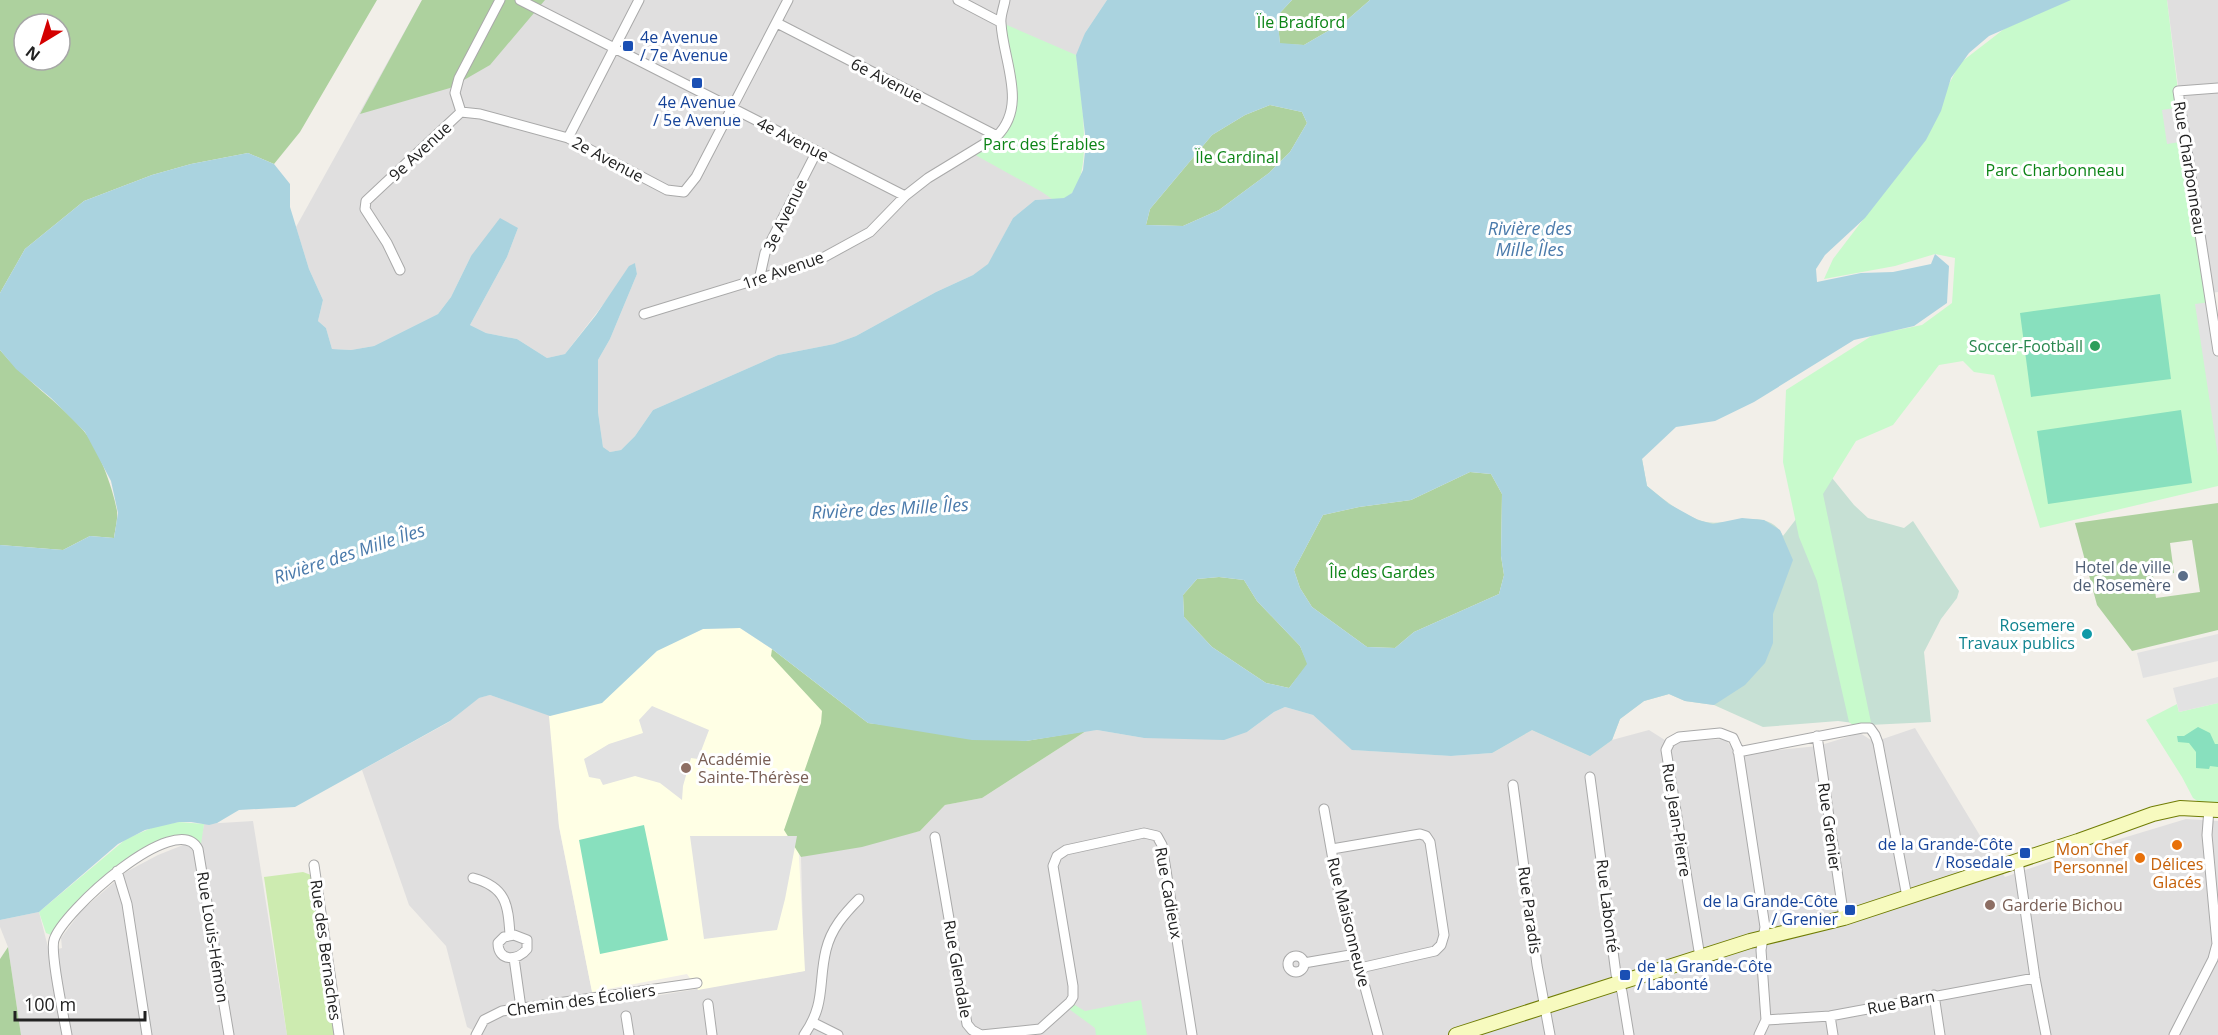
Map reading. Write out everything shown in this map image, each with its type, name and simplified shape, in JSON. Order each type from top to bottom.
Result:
[{"type":"main road","points":[[1455,1035],[1763,938],[1844,918],[2153,814],[2180,808],[2213,809]]},
{"type":"street","name":"9e Avenue","points":[[399,270],[387,243],[365,209],[366,201],[461,112],[455,93],[459,78],[500,0]]},
{"type":"street","name":"4e Avenue","points":[[520,0],[905,196]]},
{"type":"street","points":[[568,138],[639,0]]},
{"type":"street","points":[[732,108],[788,0]]},
{"type":"street","points":[[958,0],[1000,22]]},
{"type":"street","name":"1re Avenue","points":[[644,314],[817,261],[870,232],[905,196],[928,178],[997,136],[1006,127],[1012,112],[1011,75],[1000,22],[1005,0]]},
{"type":"street","name":"6e Avenue","points":[[777,23],[997,136]]},
{"type":"street","name":"Rue Charbonneau","points":[[2218,88],[2178,91],[2213,289],[2218,351]]},
{"type":"street","name":"2e Avenue","points":[[461,112],[480,114],[568,138],[667,190],[684,192],[696,177],[732,108]]},
{"type":"street","name":"3e Avenue","points":[[759,280],[765,253],[817,151]]},
{"type":"street","points":[[1759,1035],[1766,1020],[1761,950],[1765,927],[1738,752],[1870,728],[1878,743],[1907,897]]},
{"type":"street","name":"Rue Jean-Pierre","points":[[1700,957],[1666,754],[1668,745],[1675,739],[1720,734],[1733,738],[1738,752]]},
{"type":"street","name":"Rue Grenier","points":[[1817,736],[1844,918]]},
{"type":"street","name":"Rue Labonté","points":[[1590,777],[1619,983],[1629,1035]]},
{"type":"street","name":"Rue Paradis","points":[[1513,784],[1550,1035]]},
{"type":"street","name":"Rue Maisonneuve","points":[[1324,809],[1338,888],[1378,1035]]},
{"type":"street","points":[[2174,1035],[2213,959],[2217,944],[2207,831],[2213,809]]},
{"type":"street","name":"Rue Cadieux","points":[[1040,1032],[1072,1000],[1074,990],[1054,870],[1055,858],[1066,850],[1147,833],[1157,836],[1162,845],[1192,1035]]},
{"type":"street","points":[[1332,849],[1417,834],[1424,835],[1430,842],[1444,934],[1442,943],[1434,951],[1360,968]]},
{"type":"street","name":"Rue Glendale","points":[[935,837],[968,1026],[981,1035],[1040,1032]]},
{"type":"street","name":"Rue Louis-Hémon","points":[[117,871],[140,855],[182,838],[193,842],[198,849],[229,1035]]},
{"type":"street","points":[[2018,861],[2035,978],[2046,1035]]},
{"type":"street","name":"Rue des Bernaches","points":[[314,865],[339,1035]]},
{"type":"street","points":[[67,1035],[53,950],[54,939],[72,915],[117,871],[125,896],[147,1035]]},
{"type":"street","points":[[473,878],[485,882],[502,894],[507,907],[510,935]]},
{"type":"street","points":[[804,1035],[812,1022],[820,1000],[825,954],[830,939],[843,916],[858,899]]},
{"type":"street","points":[[510,935],[524,937],[528,944],[525,952],[514,958],[503,956],[498,948],[501,939],[510,935]]},
{"type":"street","points":[[1304,963],[1356,954]]},
{"type":"street","points":[[514,958],[521,1008]]},
{"type":"street","name":"Rue Barn","points":[[1766,1020],[1830,1016],[2035,978]]},
{"type":"street","name":"Chemin des Écoliers","points":[[476,1035],[481,1024],[490,1016],[521,1008],[697,983]]},
{"type":"street","points":[[1934,995],[1940,1035]]},
{"type":"street","points":[[708,1004],[712,1035]]},
{"type":"street","points":[[626,1016],[629,1035]]},
{"type":"street","points":[[1830,1016],[1833,1035]]},
{"type":"street","points":[[812,1022],[838,1035]]},
{"type":"shaded area","points":[[422,0],[1107,0],[1085,33],[1064,198],[1035,200],[1013,218],[988,265],[973,275],[936,292],[856,336],[834,344],[778,355],[653,410],[635,436],[621,450],[610,452],[603,447],[598,412],[598,360],[610,339],[637,274],[635,263],[565,354],[547,358],[517,339],[486,333],[470,325],[507,257],[518,228],[471,256],[451,297],[438,314],[374,346],[351,350],[332,349],[326,328],[318,321],[323,300],[309,269],[296,227]]},
{"type":"shaded area","points":[[2167,0],[2218,0],[2218,292],[2205,294]]},
{"type":"shaded area","points":[[2180,107],[2186,141],[2167,144],[2162,110]]},
{"type":"shaded area","points":[[2210,302],[2218,359],[2218,456],[2195,304]]},
{"type":"shaded area","points":[[1642,459],[1647,486],[1680,511],[1702,521],[1712,523],[1757,519],[1776,526],[1783,536],[1810,501],[1824,468],[1854,505],[1868,518],[1904,528],[1913,521],[1959,591],[1924,652],[1931,722],[1869,725],[1838,721],[1763,727],[1714,705],[1685,701],[1669,694],[1644,701],[1620,719],[1612,740],[1590,756],[1532,730],[1492,753]]},
{"type":"shaded area","name":"Académie Sainte-Thérèse","points":[[740,628],[845,703],[797,820],[805,971],[698,990],[687,974],[592,992],[559,826],[549,716],[601,701],[657,649],[703,629]]},
{"type":"shaded area","points":[[2218,634],[2218,661],[2143,678],[2137,653]]},
{"type":"shaded area","points":[[2218,677],[2218,703],[2179,712],[2173,688]]},
{"type":"shaded area","points":[[490,695],[550,715],[559,827],[595,1006],[804,971],[801,857],[920,831],[945,805],[982,798],[1086,731],[1097,730],[1144,738],[1247,732],[1274,712],[1285,707],[1313,715],[1353,750],[1451,756],[1492,753],[1532,730],[1590,756],[1612,740],[1649,730],[1668,742],[1725,739],[1737,754],[1818,746],[1860,733],[1874,742],[1915,728],[2005,877],[2186,819],[2218,821],[2218,1035],[482,1035],[467,1027],[446,946],[409,905],[362,770],[449,722],[478,698]]},
{"type":"shaded area","points":[[652,706],[709,730],[698,759],[691,758],[683,786],[682,800],[660,783],[635,776],[603,785],[600,779],[589,777],[584,759],[609,744],[643,733],[639,720]]},
{"type":"shaded area","points":[[253,821],[287,1035],[21,1035],[8,947],[0,927],[0,920],[39,912],[49,951],[62,948],[61,938],[82,910],[126,872],[183,845],[200,844],[204,824]]},
{"type":"shaded area","points":[[690,836],[797,836],[777,930],[704,939]]},
{"type":"green space","points":[[0,0],[377,0],[300,132],[274,164],[248,153],[191,164],[152,175],[84,201],[25,249],[0,293]]},
{"type":"green space","points":[[422,0],[545,0],[490,65],[450,88],[360,114]]},
{"type":"green space","name":"Ïle Bradford","points":[[1292,0],[1370,0],[1347,20],[1304,45],[1280,44],[1277,16]]},
{"type":"green space","name":"Parc Charbonneau","points":[[2067,0],[2167,0],[2178,91],[2218,360],[2218,486],[2040,528],[1994,375],[1974,372],[1963,361],[1939,365],[1893,425],[1856,441],[1823,494],[1872,727],[1854,726],[1849,722],[1817,581],[1799,537],[1783,462],[1786,390],[1873,335],[1922,325],[1952,303],[1955,258],[1935,254],[1895,266],[1824,279],[1833,259],[1910,158],[1960,63],[2004,29]]},
{"type":"green space","name":"Parc des Érables","points":[[1000,22],[1076,55],[1083,109],[1084,154],[1081,174],[1075,189],[1065,198],[1052,199],[970,152],[997,136],[1012,112]]},
{"type":"green space","name":"Ïle Cardinal","points":[[1270,105],[1302,112],[1307,123],[1290,152],[1269,173],[1219,210],[1183,226],[1146,225],[1150,209],[1212,135],[1245,115]]},
{"type":"green space","name":"Soccer-Football","points":[[2160,294],[2171,379],[2031,397],[2020,313]]},
{"type":"green space","points":[[0,350],[9,361],[63,409],[89,437],[104,468],[115,502],[117,521],[114,538],[90,536],[63,550],[0,545]]},
{"type":"green space","points":[[2181,410],[2192,483],[2048,504],[2037,431]]},
{"type":"green space","name":"Île des Gardes","points":[[1470,472],[1491,474],[1502,494],[1501,556],[1504,575],[1499,594],[1414,632],[1395,648],[1367,647],[1312,607],[1300,588],[1294,570],[1323,515],[1359,507],[1411,500]]},
{"type":"green space","points":[[2218,503],[2218,630],[2132,651],[2097,605],[2075,523]],"holes":[[[2192,540],[2200,592],[2156,598],[2153,576],[2174,573],[2170,543]]]},
{"type":"green space","points":[[1219,577],[1244,580],[1257,601],[1300,646],[1308,664],[1289,688],[1266,683],[1212,647],[1184,617],[1183,595],[1197,579]]},
{"type":"green space","points":[[772,649],[868,723],[1026,741],[1086,731],[982,798],[945,805],[920,831],[862,847],[801,857],[784,830],[821,723],[822,711],[771,656]]},
{"type":"green space","points":[[2218,703],[2218,804],[2199,802],[2193,798],[2146,720],[2177,704],[2179,712]]},
{"type":"green space","points":[[2198,727],[2210,733],[2215,744],[2218,744],[2218,767],[2196,768],[2196,752],[2189,743],[2178,742],[2177,736],[2184,736]]},
{"type":"green space","points":[[179,822],[204,824],[201,844],[192,837],[178,836],[146,847],[130,856],[87,892],[51,935],[46,933],[39,912],[126,839],[156,826]]},
{"type":"green space","points":[[644,825],[668,940],[600,954],[579,840]]},
{"type":"green space","points":[[303,872],[311,875],[334,1035],[287,1035],[264,877]]},
{"type":"green space","points":[[8,947],[21,1035],[0,1035],[0,959]]},
{"type":"green space","points":[[1141,1000],[1147,1035],[1096,1035],[1095,1028],[1069,1009],[1073,1004],[1085,1011]]},
{"type":"water","name":"Rivière des Mille Îles","points":[[1107,0],[1292,0],[1277,16],[1280,43],[1304,45],[1347,20],[1370,0],[2071,0],[1989,36],[1969,53],[1951,78],[1941,111],[1926,140],[1865,218],[1825,255],[1816,269],[1817,282],[1861,273],[1893,272],[1931,264],[1935,254],[1949,266],[1947,303],[1914,326],[1854,340],[1754,402],[1715,421],[1676,427],[1642,459],[1647,486],[1669,504],[1698,520],[1713,524],[1742,518],[1764,520],[1780,530],[1793,560],[1773,614],[1773,643],[1765,663],[1745,685],[1714,705],[1685,701],[1669,694],[1644,701],[1620,719],[1612,740],[1590,756],[1532,730],[1492,753],[1451,756],[1352,750],[1313,715],[1285,707],[1274,712],[1247,732],[1224,740],[1144,738],[1097,730],[1026,741],[972,740],[868,723],[772,649],[740,628],[703,629],[657,651],[602,703],[550,716],[490,695],[479,698],[450,721],[295,807],[239,810],[209,825],[179,822],[145,830],[118,844],[39,912],[0,920],[0,545],[63,550],[90,536],[114,538],[118,513],[111,481],[85,432],[51,398],[16,369],[0,350],[0,293],[25,249],[84,201],[152,175],[191,164],[248,153],[274,164],[290,184],[290,207],[309,269],[323,300],[318,321],[326,328],[332,349],[351,350],[374,346],[438,314],[451,297],[471,256],[500,218],[518,228],[507,257],[470,325],[486,333],[517,339],[547,358],[565,354],[596,315],[629,266],[635,263],[637,274],[610,339],[598,360],[598,412],[603,447],[610,452],[621,450],[635,436],[653,410],[778,355],[834,344],[856,336],[936,292],[973,275],[988,264],[1013,218],[1035,200],[1064,198],[1072,193],[1083,170],[1086,143],[1076,55],[1085,33]],"holes":[[[1270,105],[1302,112],[1307,123],[1290,152],[1269,173],[1219,210],[1183,226],[1146,225],[1150,209],[1212,135],[1245,115]],[[1470,472],[1491,474],[1502,494],[1501,556],[1504,575],[1499,594],[1414,632],[1395,648],[1367,647],[1312,607],[1300,588],[1294,570],[1323,515],[1359,507],[1411,500]],[[1219,577],[1244,580],[1257,601],[1300,646],[1307,664],[1289,688],[1266,683],[1212,647],[1184,617],[1183,595],[1197,579]]]},
{"type":"place","name":"4e Avenue / 7e Avenue","points":[[628,46]]},
{"type":"place","name":"4e Avenue / 5e Avenue","points":[[697,83]]},
{"type":"place","name":"Soccer-Football","points":[[2095,346]]},
{"type":"place","name":"Hotel de ville de Rosemère","points":[[2183,576]]},
{"type":"place","name":"Rosemere Travaux publics","points":[[2087,634]]},
{"type":"place","name":"Académie Sainte-Thérèse","points":[[686,768]]},
{"type":"place","name":"Délices Glacés","points":[[2177,845]]},
{"type":"place","name":"de la Grande-Côte / Rosedale","points":[[2025,853]]},
{"type":"place","name":"Mon Chef Personnel","points":[[2140,858]]},
{"type":"place","name":"Garderie Bichou","points":[[1990,905]]},
{"type":"place","name":"de la Grande-Côte / Grenier","points":[[1850,910]]},
{"type":"place","name":"de la Grande-Côte / Labonté","points":[[1625,975]]}]
